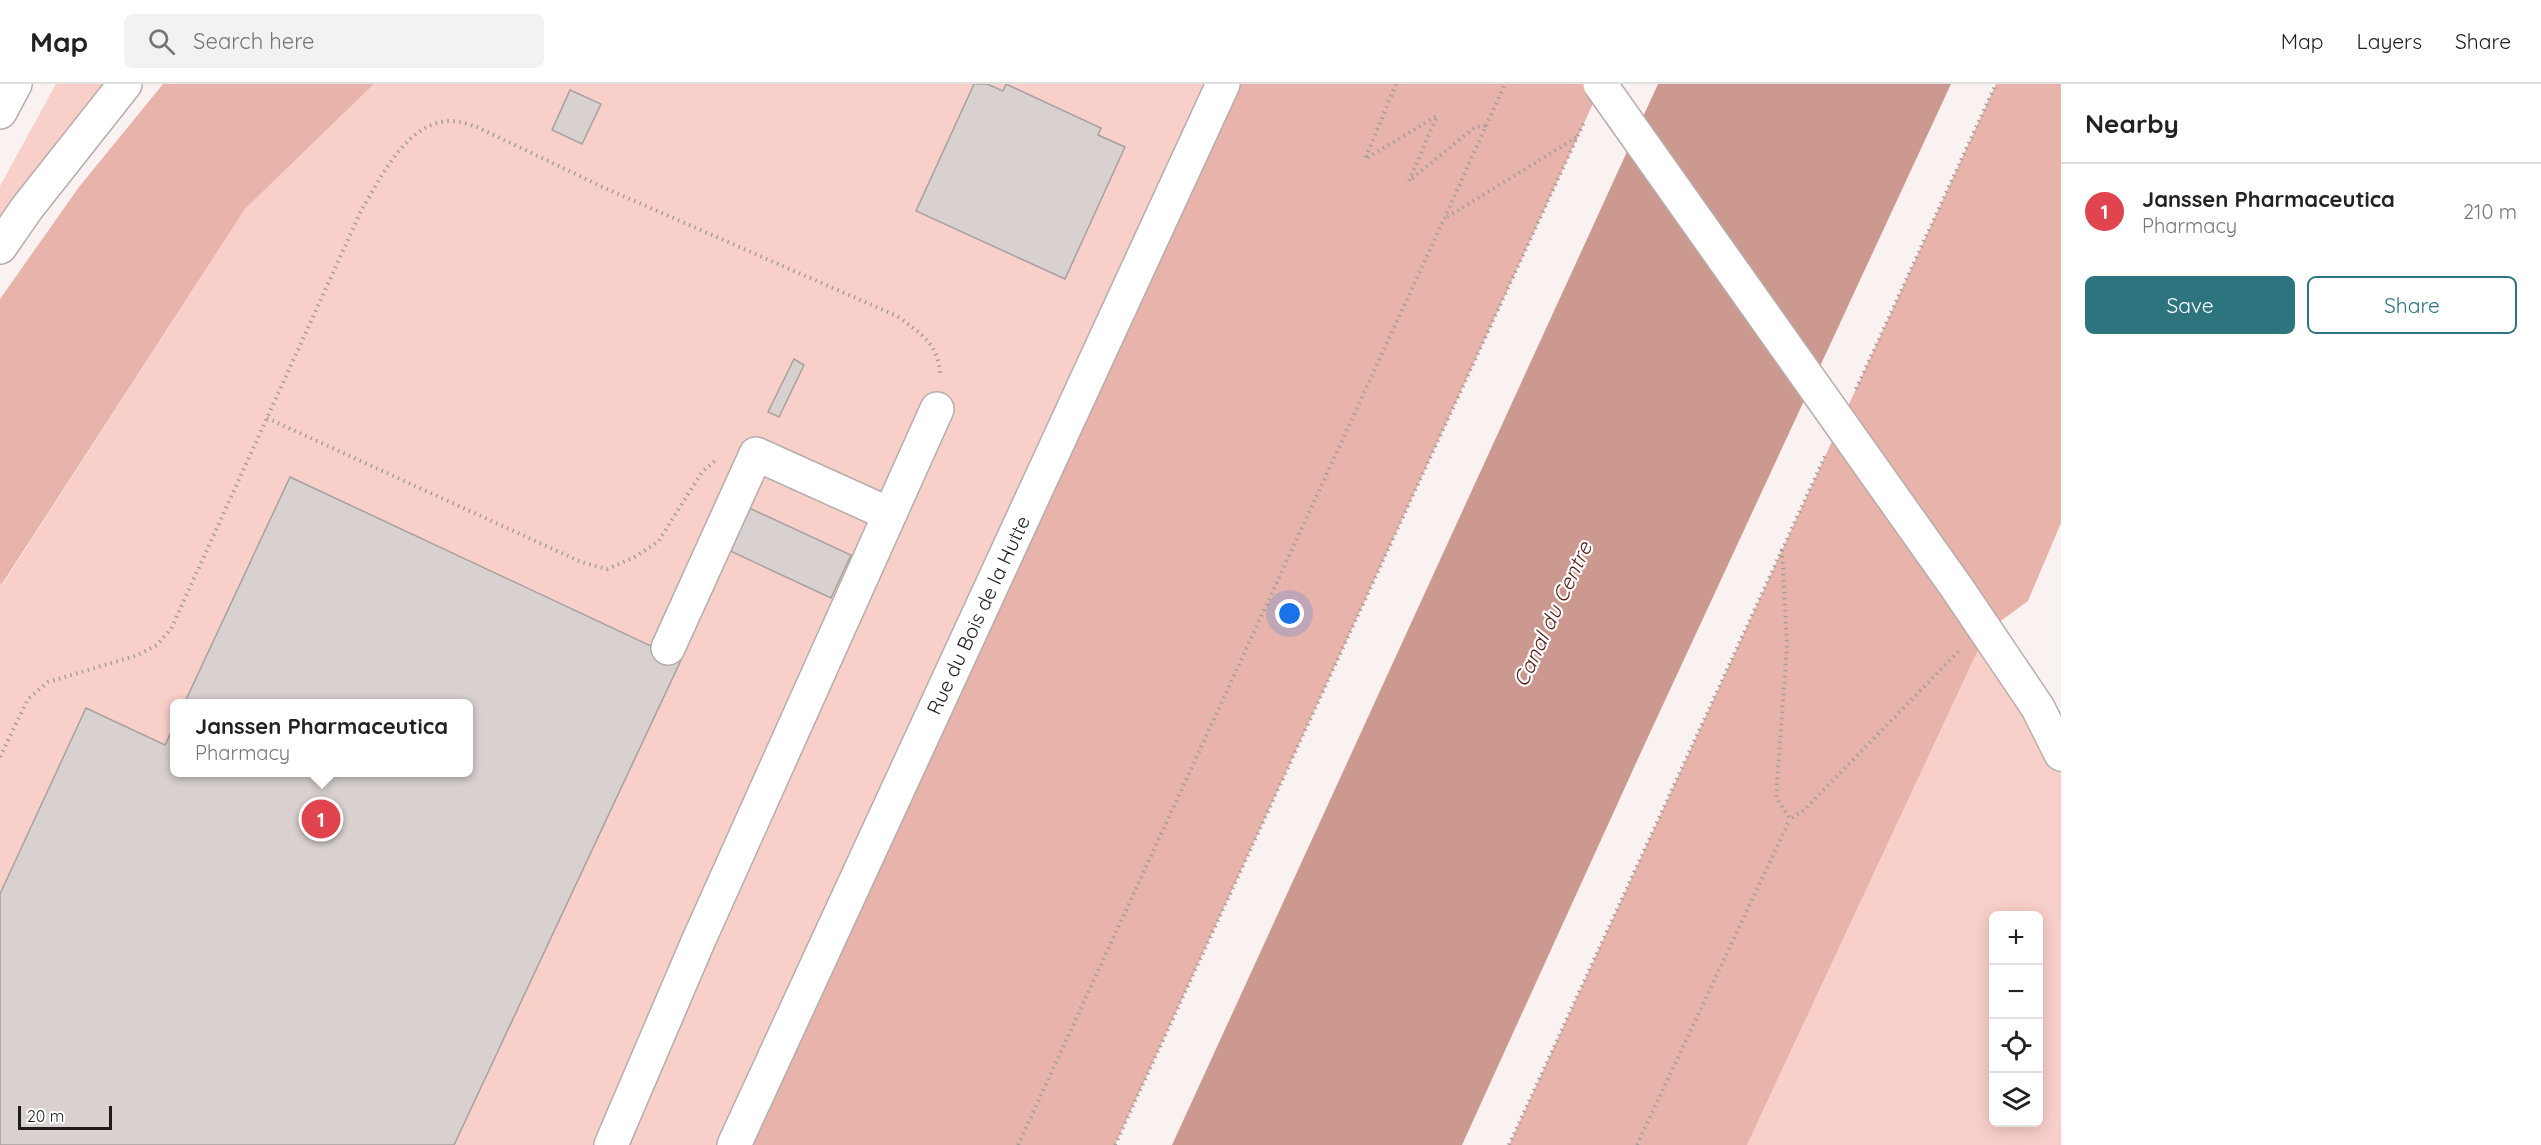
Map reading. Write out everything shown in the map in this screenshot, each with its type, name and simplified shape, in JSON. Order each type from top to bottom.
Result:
[{"type":"main road","points":[[0,112],[15,84]]},
{"type":"main road","points":[[0,248],[27,208],[125,84]]},
{"type":"main road","name":"Rue du Bois de la Hutte","points":[[734,1145],[1223,84]]},
{"type":"main road","points":[[1599,84],[1987,631],[2038,708],[2061,754]]},
{"type":"main road","points":[[611,1145],[702,933],[937,409]]},
{"type":"main road","points":[[668,648],[756,454],[889,514]]},
{"type":"path","points":[[1396,84],[1365,159],[1437,116],[1409,180],[1475,128],[1486,126]]},
{"type":"path","points":[[1018,1145],[1505,84]]},
{"type":"path","points":[[1851,398],[1996,84]]},
{"type":"path","points":[[0,757],[28,699],[48,682],[138,655],[157,645],[171,629],[362,209],[396,152],[416,135],[434,124],[454,121],[477,127],[607,189],[897,316],[928,339],[940,363],[941,382],[937,409]]},
{"type":"path","points":[[1115,1145],[1577,136],[1444,219]]},
{"type":"path","points":[[267,418],[581,562],[607,569],[633,558],[658,542],[702,472],[719,458],[733,451],[748,451],[756,454]]},
{"type":"path","points":[[1509,1145],[1827,452]]},
{"type":"path","points":[[1782,550],[1787,645],[1776,796],[1790,819]]},
{"type":"path","points":[[1637,1145],[1790,819],[1804,810],[1965,645],[1987,631]]},
{"type":"shaded area","points":[[56,84],[103,84],[0,224],[0,186]]},
{"type":"shaded area","points":[[163,84],[374,84],[245,209],[2,584],[0,583],[0,299],[79,187]]},
{"type":"shaded area","points":[[374,84],[1223,84],[734,1145],[0,1145],[0,583],[3,584],[245,209]]},
{"type":"shaded area","points":[[1223,84],[1602,84],[1115,1145],[734,1145]]},
{"type":"shaded area","points":[[1996,84],[2061,84],[2061,523],[2028,601],[1987,631],[1747,1145],[1509,1145]]},
{"type":"shaded area","points":[[1987,631],[2061,754],[2061,1145],[1747,1145]]},
{"type":"water","name":"Canal du Centre","points":[[1658,84],[1951,84],[1642,750],[1462,1145],[1172,1145]]},
{"type":"building","points":[[974,84],[987,84],[1003,91],[1006,84],[1101,128],[1098,135],[1125,147],[1065,279],[916,211]]},
{"type":"building","points":[[570,90],[601,104],[582,144],[552,130]]},
{"type":"building","points":[[794,359],[804,365],[779,417],[768,412]]},
{"type":"building","points":[[290,477],[681,660],[454,1145],[0,1145],[0,894],[86,708],[165,745],[170,734],[170,777],[473,777],[473,699],[186,699]]},
{"type":"building","points":[[747,507],[851,555],[831,598],[728,550]]},
{"type":"place","name":"Janssen Pharmaceutica","points":[[321,819]]}]
